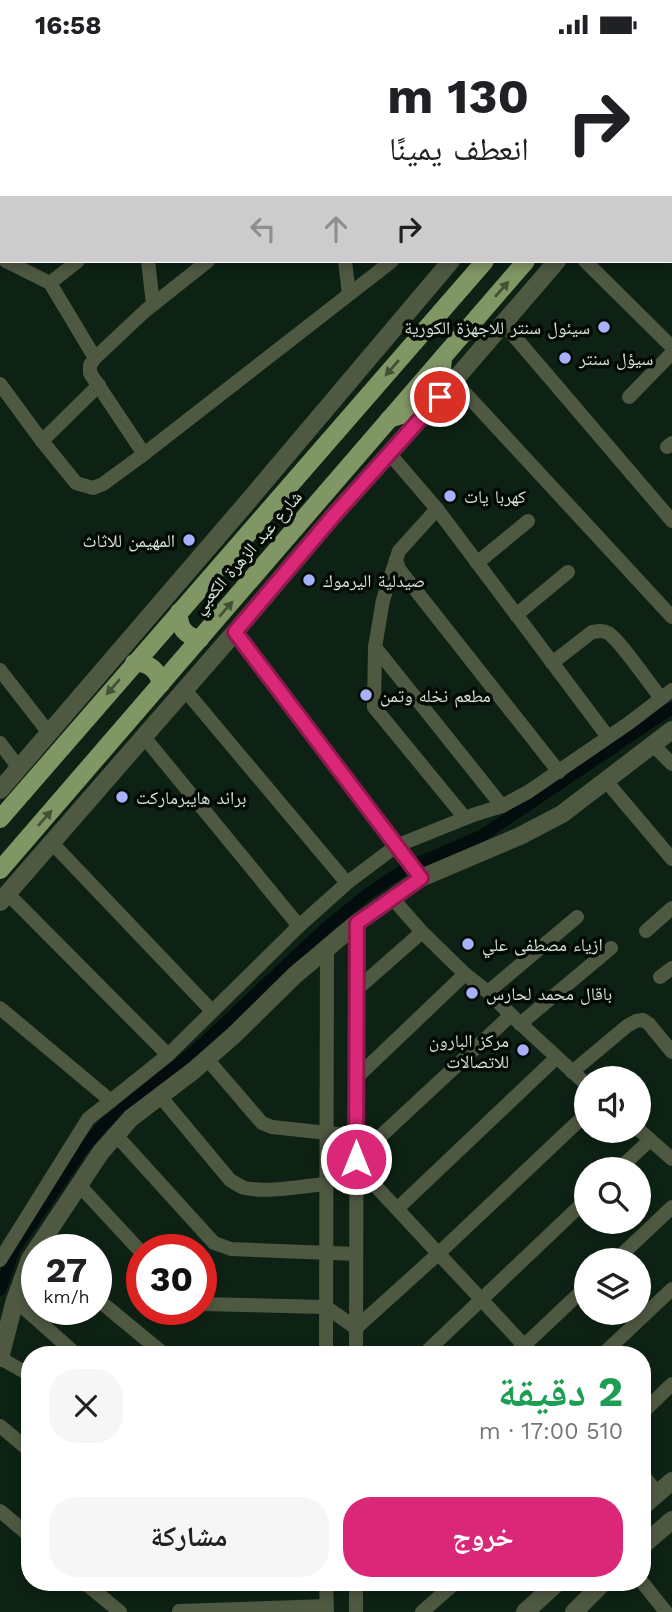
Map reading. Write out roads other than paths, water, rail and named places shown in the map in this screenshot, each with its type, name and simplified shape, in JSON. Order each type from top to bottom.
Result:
[{"type":"main road","name":"شارع عبد الزهرة الكعبي","points":[[0,819],[483,263]]},
{"type":"main road","name":"شارع عبد الزهرة الكعبي","points":[[0,870],[524,263]]},
{"type":"main road","points":[[389,419],[436,402],[443,357]]},
{"type":"main road","points":[[179,612],[183,630],[193,638],[200,639]]},
{"type":"main road","points":[[134,663],[141,662],[152,667],[160,677],[161,684]]},
{"type":"street","points":[[11,263],[50,283],[94,358]]},
{"type":"street","points":[[50,283],[75,263]]},
{"type":"street","points":[[148,263],[153,305]]},
{"type":"street","points":[[144,454],[90,373],[90,365],[94,358],[153,305],[206,263]]},
{"type":"street","points":[[345,263],[349,294]]},
{"type":"street","points":[[0,384],[76,483],[93,488],[103,484],[144,454],[389,263]]},
{"type":"street","points":[[0,790],[449,263]]},
{"type":"street","points":[[168,1055],[4,898],[555,263]]},
{"type":"street","points":[[587,263],[672,347]]},
{"type":"street","points":[[503,323],[672,521]]},
{"type":"street","points":[[629,397],[672,353]]},
{"type":"street","points":[[454,381],[672,617]]},
{"type":"street","points":[[42,441],[99,385]]},
{"type":"street","points":[[388,453],[437,509],[608,737]]},
{"type":"street","points":[[437,509],[399,551],[383,600],[375,647],[374,707],[465,818]]},
{"type":"street","points":[[477,563],[528,521]]},
{"type":"street","points":[[396,560],[398,569],[559,772]]},
{"type":"street","points":[[516,615],[568,572]]},
{"type":"street","points":[[235,632],[421,878]]},
{"type":"street","points":[[0,1261],[88,1119],[168,1055],[299,926],[347,883],[396,846],[502,806],[559,772],[666,694],[607,632],[592,632],[552,663]]},
{"type":"street","points":[[375,647],[502,806]]},
{"type":"street","points":[[0,670],[49,733]]},
{"type":"street","points":[[185,690],[347,883]]},
{"type":"street","points":[[47,1234],[115,1134],[131,1118],[207,1059],[295,975],[357,923],[421,878],[520,836],[562,814],[672,730]]},
{"type":"street","points":[[144,737],[299,926]]},
{"type":"street","points":[[0,743],[19,768]]},
{"type":"street","points":[[653,745],[672,764]]},
{"type":"street","points":[[607,781],[672,859]]},
{"type":"street","points":[[52,843],[212,1011]]},
{"type":"street","points":[[393,899],[465,974],[488,992],[572,1072],[636,1021],[643,1020],[649,1024],[672,1052]]},
{"type":"street","points":[[646,931],[672,908]]},
{"type":"street","points":[[488,992],[577,917]]},
{"type":"street","points":[[356,1346],[357,923]]},
{"type":"street","points":[[356,990],[422,932]]},
{"type":"street","points":[[326,1346],[327,948]]},
{"type":"street","points":[[356,1162],[515,1019],[611,948]]},
{"type":"street","points":[[356,1078],[465,974]]},
{"type":"street","points":[[0,1008],[111,1101]]},
{"type":"street","points":[[397,1209],[556,1058]]},
{"type":"street","points":[[207,1059],[262,1123],[272,1127],[356,1136]]},
{"type":"street","points":[[160,1096],[230,1180],[239,1186],[263,1189],[326,1184]]},
{"type":"street","points":[[356,1328],[574,1125]]},
{"type":"street","points":[[115,1134],[214,1243],[231,1249],[356,1254]]},
{"type":"street","points":[[651,1140],[672,1159]]},
{"type":"street","points":[[628,1157],[639,1143]]},
{"type":"street","points":[[356,1162],[481,1298],[520,1346]]},
{"type":"street","points":[[79,1185],[126,1235]]},
{"type":"street","points":[[629,1248],[672,1207]]},
{"type":"street","points":[[432,1346],[574,1211]]},
{"type":"street","points":[[21,1284],[0,1358],[21,1370]]},
{"type":"street","points":[[612,1346],[672,1289]]},
{"type":"street","points":[[529,1346],[574,1299]]},
{"type":"street","points":[[15,1300],[67,1346]]},
{"type":"street","points":[[217,1304],[326,1307],[356,1328]]},
{"type":"street","points":[[112,1311],[154,1346]]},
{"type":"street","points":[[651,1404],[672,1384]]},
{"type":"street","points":[[0,1426],[21,1444]]},
{"type":"street","points":[[651,1499],[672,1481]]},
{"type":"street","points":[[651,1485],[658,1493]]},
{"type":"street","points":[[0,1511],[21,1528]]},
{"type":"street","points":[[651,1538],[672,1520]]},
{"type":"street","points":[[95,1591],[120,1612]]},
{"type":"street","points":[[179,1611],[326,1609],[327,1591]]},
{"type":"street","points":[[356,1591],[356,1612]]},
{"type":"street","points":[[422,1612],[446,1591]]},
{"type":"street","points":[[524,1612],[548,1591]]},
{"type":"street","points":[[575,1612],[595,1591]]},
{"type":"street","points":[[649,1591],[666,1612]]},
{"type":"waterway","points":[[421,862],[483,835],[672,708]]},
{"type":"waterway","points":[[0,1290],[14,1250],[82,1150],[103,1125],[196,1050],[326,928],[369,893],[402,871]]},
{"type":"place","name":"سيئول سنتر للاجهزة الكورية","points":[[604,327]]},
{"type":"place","name":"سيؤل سنتر","points":[[565,358]]},
{"type":"place","name":"كهربا يات","points":[[450,496]]},
{"type":"place","name":"المهيمن للاثاث","points":[[189,540]]},
{"type":"place","name":"صيدلية اليرموك","points":[[309,580]]},
{"type":"place","name":"مطعم نخله وتمن","points":[[366,695]]},
{"type":"place","name":"براند هايبرماركت","points":[[122,797]]},
{"type":"place","name":"ازياء مصطفى علي","points":[[468,944]]},
{"type":"place","name":"باقال محمد لحارس","points":[[472,993]]},
{"type":"place","name":"مركز البارون للاتصالات","points":[[523,1050]]}]
